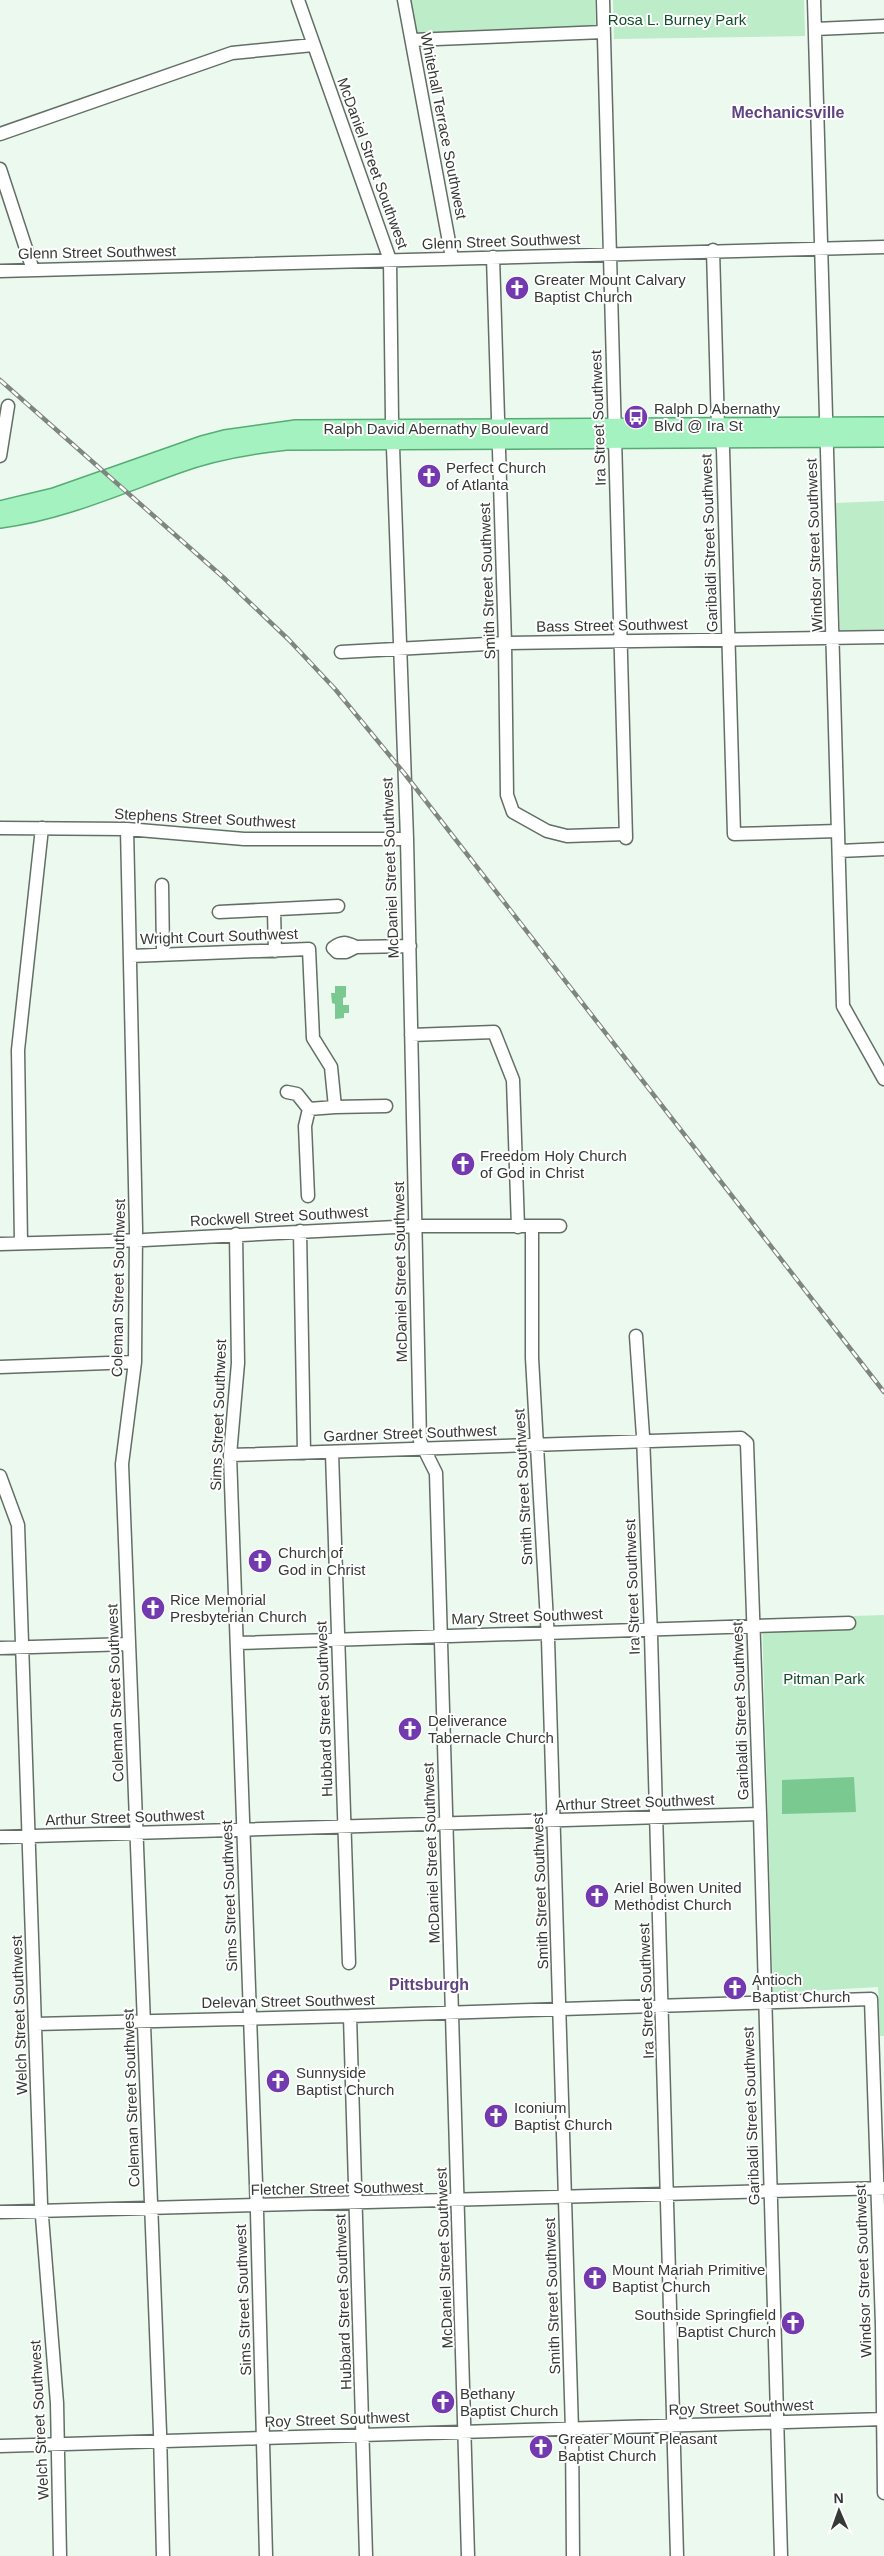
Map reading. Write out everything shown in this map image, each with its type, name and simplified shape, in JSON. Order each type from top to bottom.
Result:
[{"type":"main road","name":"Ralph David Abernathy Boulevard","points":[[0,509],[54,496],[154,460],[225,438],[296,428],[393,434],[614,434],[827,432],[884,426]]},
{"type":"main road","name":"Ralph David Abernathy Boulevard","points":[[827,432],[884,439]]},
{"type":"main road","name":"Ralph David Abernathy Boulevard","points":[[0,520],[56,509],[179,464],[239,448],[307,440],[393,434]]},
{"type":"street","name":"McDaniel Street Southwest","points":[[298,0],[390,260],[393,434],[401,647],[402,752],[410,946],[420,1441],[436,1474],[466,2432],[468,2556]]},
{"type":"street","name":"Whitehall Terrace Southwest","points":[[404,0],[452,258]]},
{"type":"street","name":"Windsor Street Southwest","points":[[814,0],[823,248],[843,1006],[884,1079]]},
{"type":"street","name":"Ira Street Southwest","points":[[514,812],[547,831],[567,836],[626,836],[603,1]]},
{"type":"street","points":[[815,28],[884,26]]},
{"type":"street","points":[[412,40],[603,32]]},
{"type":"street","points":[[0,134],[232,53],[313,45]]},
{"type":"street","points":[[0,168],[34,270]]},
{"type":"street","name":"Glenn Street Southwest","points":[[0,271],[713,250],[884,247]]},
{"type":"street","name":"Garibaldi Street Southwest","points":[[713,250],[719,433],[729,639],[734,834],[838,831]]},
{"type":"street","name":"Smith Street Southwest","points":[[493,257],[506,644],[507,795],[514,812]]},
{"type":"street","points":[[0,456],[8,406]]},
{"type":"street","name":"Bass Street Southwest","points":[[341,652],[401,647],[506,644],[884,637]]},
{"type":"street","name":"Stephens Street Southwest","points":[[0,828],[127,829],[244,839],[407,839]]},
{"type":"street","points":[[21,1243],[18,1050],[42,828]]},
{"type":"street","name":"Coleman Street Southwest","points":[[127,829],[137,955],[136,1240],[135,1362],[122,1464],[161,2440],[163,2556]]},
{"type":"street","points":[[839,851],[884,849]]},
{"type":"street","points":[[162,885],[163,953]]},
{"type":"street","points":[[219,912],[338,906]]},
{"type":"street","points":[[274,910],[275,951]]},
{"type":"street","name":"Wright Court Southwest","points":[[137,955],[333,948],[337,952],[346,952],[356,948],[410,946]]},
{"type":"street","name":"Wright Court Southwest","points":[[309,949],[313,1038],[331,1067],[335,1107]]},
{"type":"street","points":[[411,1035],[494,1032],[513,1080],[518,1227]]},
{"type":"street","points":[[287,1092],[297,1094],[309,1109]]},
{"type":"street","points":[[309,1109],[386,1106]]},
{"type":"street","points":[[308,1196],[305,1126],[309,1109]]},
{"type":"street","name":"Rockwell Street Southwest","points":[[0,1244],[136,1240],[415,1226],[560,1226]]},
{"type":"street","name":"Smith Street Southwest","points":[[532,1226],[532,1358],[548,1632],[572,2430],[573,2556]]},
{"type":"street","points":[[300,1231],[304,1453]]},
{"type":"street","name":"Sims Street Southwest","points":[[236,1234],[238,1363],[230,1455],[264,2437],[266,2556]]},
{"type":"street","name":"Ira Street Southwest","points":[[636,1336],[643,1441],[650,1629],[668,2194],[677,2556]]},
{"type":"street","points":[[0,1366],[135,1362]]},
{"type":"street","name":"Garibaldi Street Southwest","points":[[741,1438],[747,1443],[760,1814],[781,2556]]},
{"type":"street","name":"Gardner Street Southwest","points":[[230,1455],[741,1438]]},
{"type":"street","name":"Hubbard Street Southwest","points":[[332,1453],[349,1964]]},
{"type":"street","name":"Welch Street Southwest","points":[[0,1476],[18,1525],[42,2211],[59,2443],[60,2556]]},
{"type":"street","name":"Mary Street Southwest","points":[[236,1643],[849,1623]]},
{"type":"street","points":[[0,1648],[129,1644]]},
{"type":"street","name":"Arthur Street Southwest","points":[[0,1837],[760,1814]]},
{"type":"street","name":"Delevan Street Southwest","points":[[35,2024],[871,1999],[878,2047]]},
{"type":"street","name":"Hubbard Street Southwest","points":[[350,2016],[364,2434],[366,2556]]},
{"type":"street","name":"Windsor Street Southwest","points":[[878,2047],[884,2493]]},
{"type":"street","name":"Fletcher Street Southwest","points":[[0,2212],[356,2204],[880,2188]]},
{"type":"street","name":"Roy Street Southwest","points":[[0,2446],[883,2419]]},
{"type":"green space","name":"Rosa L. Burney Park","points":[[410,0],[595,0],[596,30],[417,35]]},
{"type":"green space","name":"Rosa L. Burney Park","points":[[613,0],[804,0],[805,36],[614,39]]},
{"type":"green space","points":[[884,501],[884,629],[840,631],[836,503]]},
{"type":"green space","name":"Pitman Park","points":[[884,1615],[884,2036],[880,2036],[878,1987],[773,1993],[762,1619]]},
{"type":"shaded area","points":[[335,986],[346,986],[346,997],[343,998],[343,1005],[349,1005],[349,1013],[344,1013],[344,1018],[335,1019],[335,1004],[332,1003],[331,993],[335,993]]},
{"type":"shaded area","points":[[854,1777],[856,1812],[782,1814],[782,1780]]},
{"type":"railway","points":[[0,380],[224,578],[289,640],[335,689],[404,773],[884,1392]]},
{"type":"place","name":"Greater Mount Calvary Baptist Church","points":[[517,288]]},
{"type":"place","name":"Ralph D Abernathy Blvd @ Ira St","points":[[636,417]]},
{"type":"place","name":"Perfect Church of Atlanta","points":[[429,476]]},
{"type":"place","name":"Freedom Holy Church of God in Christ","points":[[463,1164]]},
{"type":"place","name":"Church of God in Christ","points":[[260,1561]]},
{"type":"place","name":"Rice Memorial Presbyterian Church","points":[[153,1608]]},
{"type":"place","name":"Deliverance Tabernacle Church","points":[[410,1729]]},
{"type":"place","name":"Ariel Bowen United Methodist Church","points":[[597,1896]]},
{"type":"place","name":"Antioch Baptist Church","points":[[735,1988]]},
{"type":"place","name":"Sunnyside Baptist Church","points":[[278,2081]]},
{"type":"place","name":"Iconium Baptist Church","points":[[496,2116]]},
{"type":"place","name":"Mount Mariah Primitive Baptist Church","points":[[595,2278]]},
{"type":"place","name":"Southside Springfield Baptist Church","points":[[793,2323]]},
{"type":"place","name":"Bethany Baptist Church","points":[[443,2402]]},
{"type":"place","name":"Greater Mount Pleasant Baptist Church","points":[[541,2447]]},
{"type":"district","name":"Mechanicsville","points":[[788,112]]},
{"type":"district","name":"Pittsburgh","points":[[429,1984]]}]
